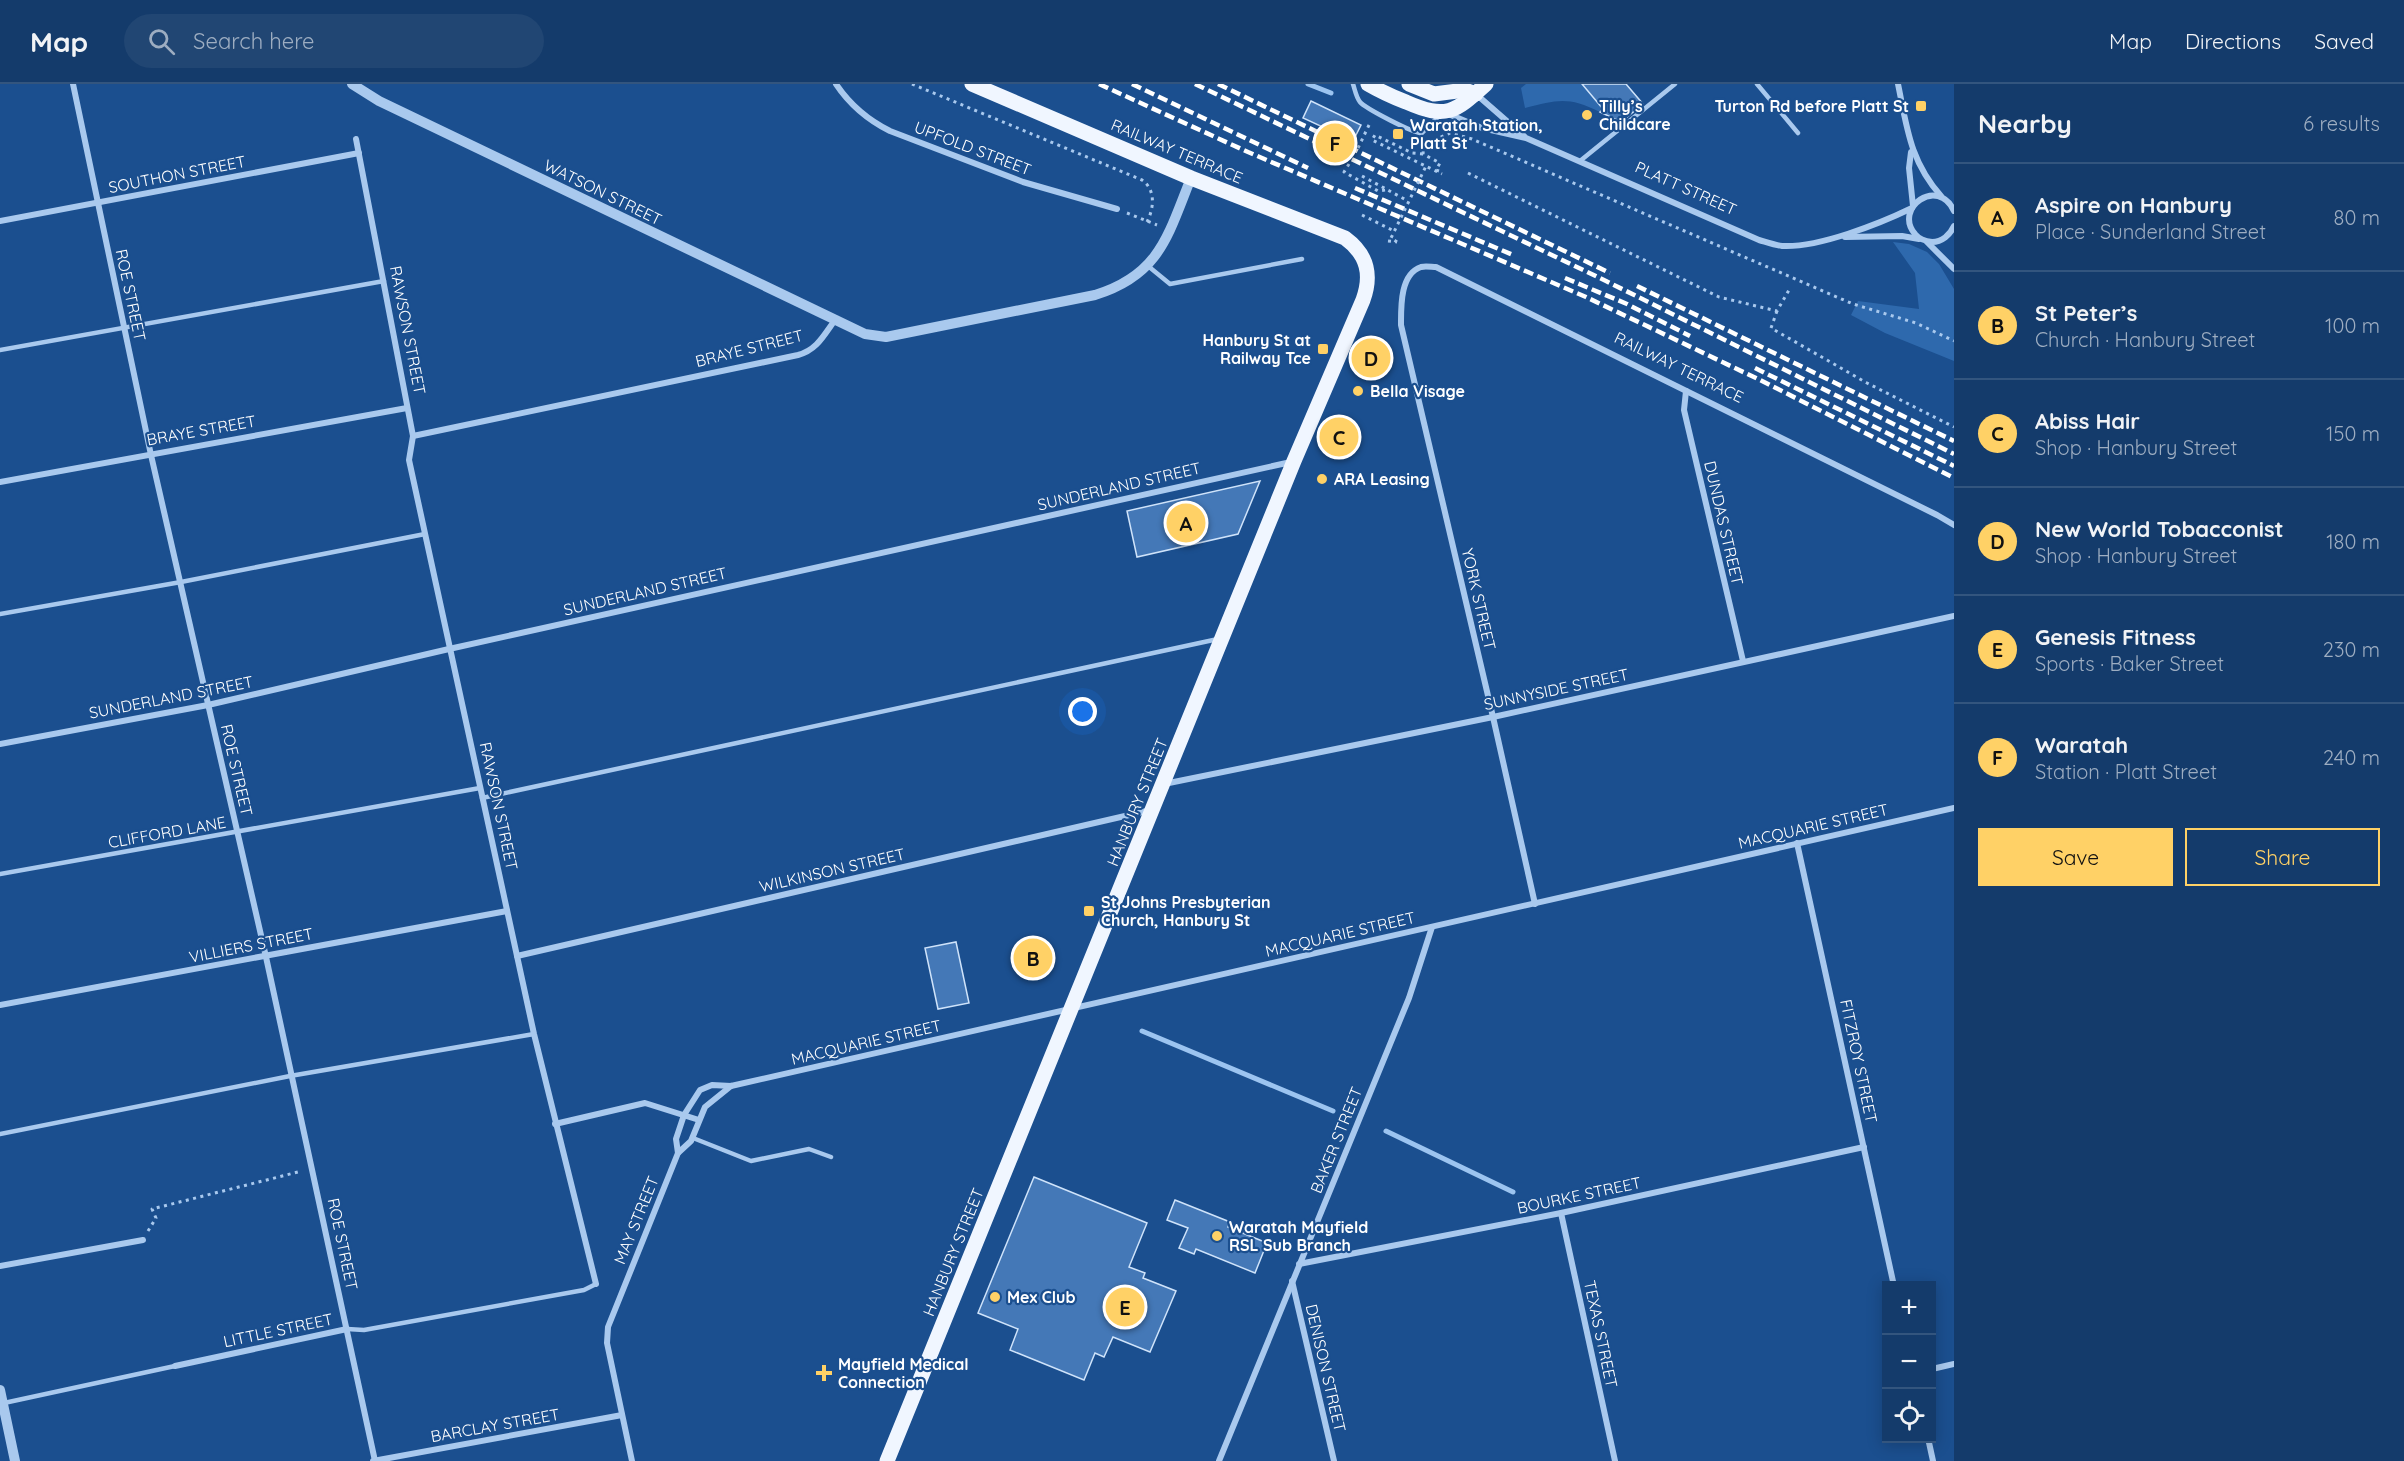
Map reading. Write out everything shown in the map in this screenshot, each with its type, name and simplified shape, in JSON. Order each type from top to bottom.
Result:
[{"type":"main road","name":"RAILWAY TERRACE","points":[[972,84],[1191,178],[1338,234],[1353,244],[1363,256]]},
{"type":"main road","points":[[1368,84],[1425,111],[1443,112],[1461,104],[1481,89]]},
{"type":"main road","points":[[1409,84],[1434,94],[1481,89]]},
{"type":"main road","name":"HANBURY STREET","points":[[887,1461],[1294,461],[1366,291],[1368,270],[1363,256]]},
{"type":"street","name":"ROE STREET","points":[[73,84],[151,455],[266,957],[374,1461]]},
{"type":"street","name":"UPFOLD STREET","points":[[836,84],[855,107],[871,121],[890,131],[1023,182],[1117,208]]},
{"type":"street","points":[[1898,84],[1911,145],[1918,165],[1948,200],[1954,211]]},
{"type":"street","name":"WATSON STREET","points":[[355,87],[835,320]]},
{"type":"street","name":"PLATT STREET","points":[[1481,89],[1526,138]]},
{"type":"street","name":"PLATT STREET","points":[[1443,112],[1482,128],[1526,138],[1770,243],[1793,246],[1836,237],[1865,228],[1912,207],[1918,200],[1928,196],[1948,200]]},
{"type":"street","name":"RAWSON STREET","points":[[356,139],[413,436],[409,460],[534,1034],[596,1284]]},
{"type":"street","points":[[1911,145],[1909,168],[1912,207],[1909,223],[1913,232],[1954,269]]},
{"type":"street","name":"SOUTHON STREET","points":[[0,221],[359,153]]},
{"type":"street","points":[[835,320],[866,334],[886,337],[1095,295],[1123,285],[1148,266],[1170,231],[1191,178]]},
{"type":"street","points":[[1923,240],[1939,241],[1953,229]]},
{"type":"street","points":[[1953,229],[1954,240]]},
{"type":"street","name":"PLATT STREET","points":[[1836,237],[1902,236],[1923,240]]},
{"type":"street","name":"RAILWAY TERRACE","points":[[1401,300],[1410,277],[1421,267],[1436,267],[1954,525]]},
{"type":"street","name":"YORK STREET","points":[[1401,300],[1401,325],[1493,717],[1534,904]]},
{"type":"street","name":"BRAYE STREET","points":[[413,436],[798,356],[807,353],[819,343],[835,320]]},
{"type":"street","name":"DUNDAS STREET","points":[[1686,391],[1684,410],[1743,662]]},
{"type":"street","name":"BRAYE STREET","points":[[0,482],[407,408]]},
{"type":"street","name":"SUNDERLAND STREET","points":[[0,744],[208,705],[449,649],[1294,461]]},
{"type":"street","name":"SUNNYSIDE STREET","points":[[1164,784],[1493,717],[1954,616]]},
{"type":"street","name":"MACQUARIE STREET","points":[[684,1115],[700,1090],[712,1085],[731,1086],[1954,808]]},
{"type":"street","name":"WILKINSON STREET","points":[[517,956],[1154,809]]},
{"type":"street","name":"FITZROY STREET","points":[[1797,843],[1893,1281]]},
{"type":"street","name":"VILLIERS STREET","points":[[0,1005],[507,911]]},
{"type":"street","name":"BAKER STREET","points":[[1219,1461],[1409,998],[1432,927]]},
{"type":"street","name":"MACQUARIE STREET","points":[[699,1120],[705,1107],[731,1086]]},
{"type":"street","points":[[555,1124],[645,1103],[699,1120]]},
{"type":"street","name":"MAY STREET","points":[[678,1153],[676,1138],[684,1115]]},
{"type":"street","name":"MAY STREET","points":[[622,1415],[607,1343],[608,1328],[678,1153],[693,1138],[699,1120]]},
{"type":"street","name":"BOURKE STREET","points":[[1299,1264],[1561,1213],[1864,1147]]},
{"type":"street","name":"TEXAS STREET","points":[[1561,1213],[1614,1461]]},
{"type":"street","points":[[0,1266],[143,1240]]},
{"type":"street","name":"DENISON STREET","points":[[1292,1281],[1334,1461]]},
{"type":"street","name":"LITTLE STREET","points":[[175,1366],[347,1329]]},
{"type":"street","points":[[1936,1368],[1954,1364]]},
{"type":"street","points":[[0,1390],[15,1461]]},
{"type":"street","points":[[622,1415],[632,1461]]},
{"type":"street","name":"BARCLAY STREET","points":[[374,1461],[622,1415]]},
{"type":"street","points":[[1929,1443],[1933,1461]]},
{"type":"lane","points":[[1353,84],[1357,98],[1364,106],[1416,133],[1426,131],[1443,112]]},
{"type":"lane","points":[[1580,161],[1675,84]]},
{"type":"lane","points":[[1757,84],[1798,133]]},
{"type":"lane","points":[[1148,266],[1170,284],[1302,259]]},
{"type":"lane","points":[[0,350],[384,281]]},
{"type":"lane","points":[[0,614],[181,582],[425,534]]},
{"type":"lane","points":[[482,798],[1222,638]]},
{"type":"lane","name":"CLIFFORD LANE","points":[[0,874],[480,788]]},
{"type":"lane","points":[[0,1134],[290,1076],[534,1034]]},
{"type":"lane","points":[[693,1138],[751,1161],[809,1149],[831,1157]]},
{"type":"lane","name":"LITTLE STREET","points":[[347,1329],[364,1330],[584,1290],[596,1284]]},
{"type":"lane","name":"LITTLE STREET","points":[[3,1403],[175,1366]]},
{"type":"path","points":[[912,84],[1138,178],[1149,186],[1152,209],[1147,222],[1117,208]]},
{"type":"path","points":[[1358,148],[1370,123],[1376,126]]},
{"type":"path","points":[[1416,144],[1424,144],[1450,133],[1472,138],[1853,304],[1916,323],[1954,341]]},
{"type":"path","points":[[1364,136],[1374,141],[1426,166],[1442,174],[1436,170],[1440,163],[1424,154],[1412,153],[1375,135],[1374,141]]},
{"type":"path","points":[[1424,144],[1424,154]]},
{"type":"path","points":[[1349,164],[1344,172],[1378,191],[1386,190]]},
{"type":"path","points":[[1388,241],[1397,242],[1392,238],[1394,231],[1426,166]]},
{"type":"path","points":[[1468,173],[1719,297],[1777,312]]},
{"type":"path","points":[[1362,176],[1408,201]]},
{"type":"path","points":[[1362,215],[1394,231]]},
{"type":"path","points":[[1789,290],[1771,328],[1867,383],[1954,427]]},
{"type":"path","points":[[143,1240],[156,1218],[152,1209],[312,1168]]},
{"type":"shaded area","points":[[1526,84],[1582,84],[1589,92],[1592,90],[1609,105],[1600,112],[1579,104],[1562,101],[1525,108],[1521,88]]},
{"type":"shaded area","points":[[1893,242],[1909,244],[1927,252],[1939,264],[1954,289],[1954,361],[1885,333],[1851,315],[1858,301],[1919,309],[1915,273]]},
{"type":"building","points":[[1582,84],[1626,84],[1643,104],[1621,122],[1600,112],[1603,109]]},
{"type":"building","points":[[1311,101],[1361,125],[1353,141],[1303,118]]},
{"type":"building","points":[[1260,481],[1238,534],[1137,557],[1127,511]]},
{"type":"building","points":[[956,942],[969,1003],[938,1009],[925,948]]},
{"type":"building","points":[[1034,1177],[1147,1223],[1129,1267],[1145,1273],[1143,1278],[1176,1291],[1150,1352],[1113,1337],[1104,1357],[1095,1353],[1084,1380],[1010,1350],[1018,1329],[978,1313]]},
{"type":"building","name":"Waratah Mayfield RSL Sub Branch","points":[[1175,1200],[1230,1222],[1228,1227],[1267,1243],[1255,1273],[1196,1249],[1194,1254],[1179,1248],[1188,1228],[1167,1220]]},
{"type":"waterway","points":[[1308,84],[1331,93]]},
{"type":"waterway","points":[[1142,1031],[1333,1111]]},
{"type":"waterway","points":[[1386,1131],[1513,1192]]},
{"type":"railway","points":[[1099,84],[1248,152],[1586,297],[1760,380],[1954,478]]},
{"type":"railway","points":[[1132,84],[1308,168]]},
{"type":"railway","points":[[1195,84],[1606,281],[1954,454]]},
{"type":"railway","points":[[1218,84],[1610,273]]},
{"type":"railway","points":[[1355,188],[1513,255]]},
{"type":"railway","points":[[1565,278],[1627,304],[1690,336]]},
{"type":"railway","points":[[1637,286],[1954,441]]},
{"type":"railway","points":[[1755,368],[1954,466]]},
{"type":"place","name":"Turton Rd before Platt St","points":[[1921,106]]},
{"type":"place","name":"Tilly’s Childcare","points":[[1587,115]]},
{"type":"place","name":"Waratah Station, Platt St","points":[[1398,134]]},
{"type":"place","name":"Waratah","points":[[1335,143]]},
{"type":"place","name":"Hanbury St at Railway Tce","points":[[1323,349]]},
{"type":"place","name":"New World Tobacconist","points":[[1371,358]]},
{"type":"place","name":"Bella Visage","points":[[1358,391]]},
{"type":"place","name":"Abiss Hair","points":[[1339,437]]},
{"type":"place","name":"ARA Leasing","points":[[1322,479]]},
{"type":"place","name":"Aspire on Hanbury","points":[[1186,523]]},
{"type":"place","name":"St Johns Presbyterian Church, Hanbury St","points":[[1089,911]]},
{"type":"place","name":"St Peter’s","points":[[1033,958]]},
{"type":"place","name":"Waratah Mayfield RSL Sub Branch","points":[[1217,1236]]},
{"type":"place","name":"Mex Club","points":[[995,1297]]},
{"type":"place","name":"Genesis Fitness","points":[[1125,1307]]},
{"type":"place","name":"Mayfield Medical Connection","points":[[824,1373]]}]
